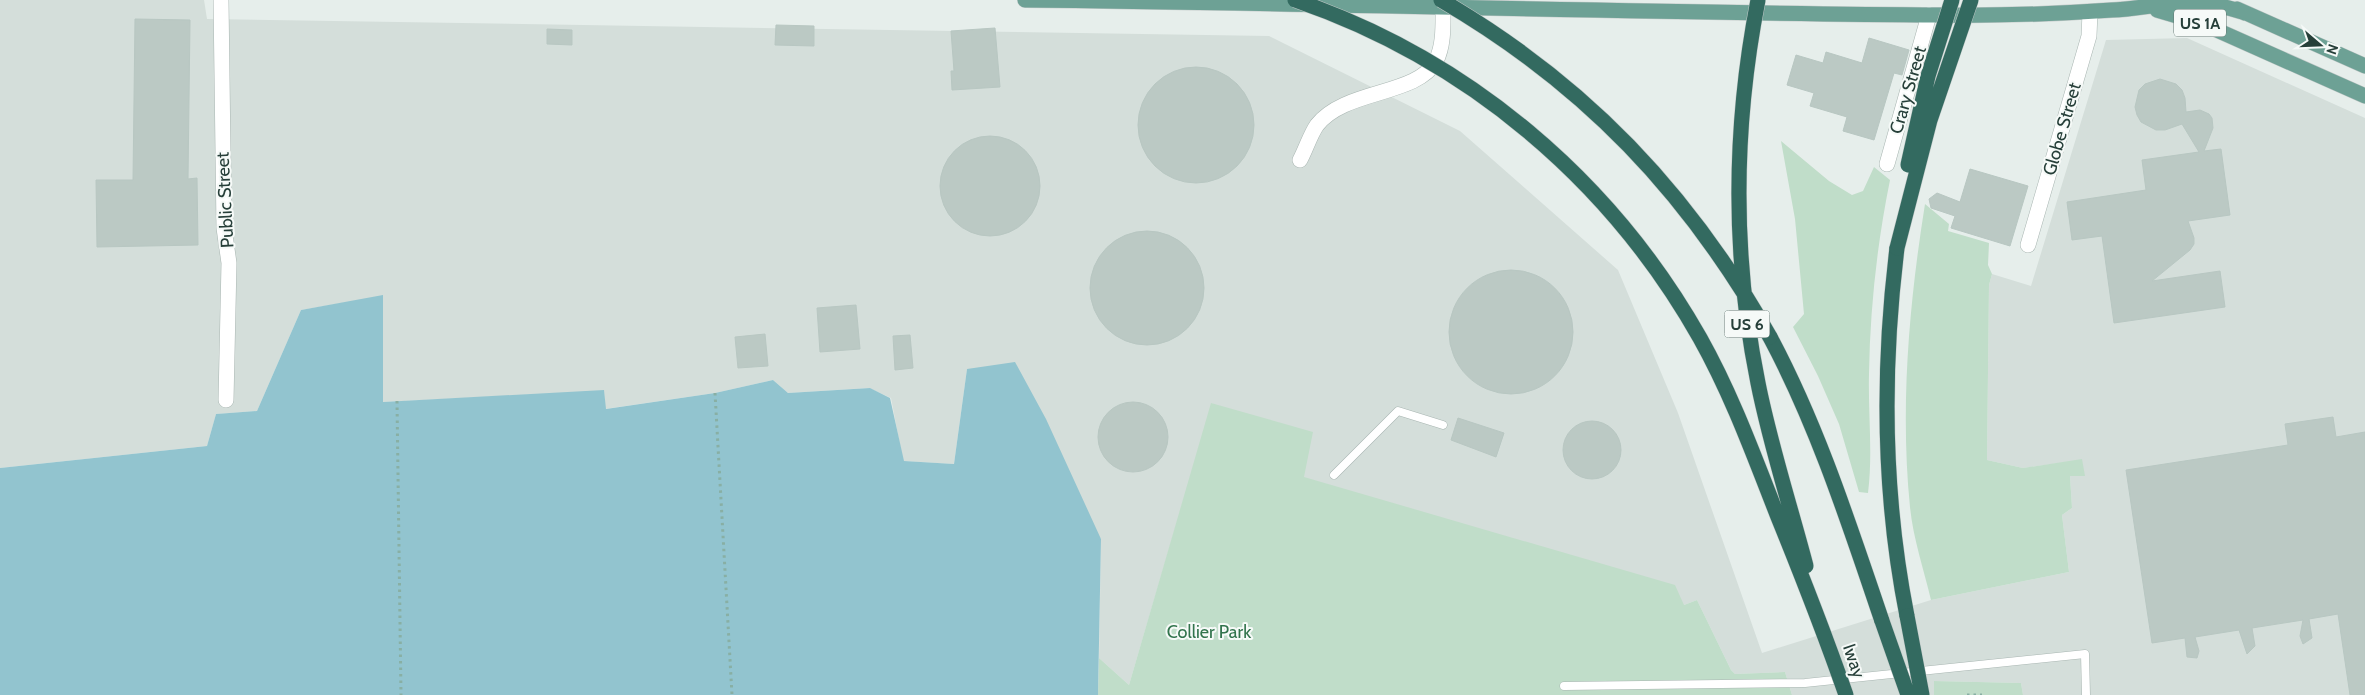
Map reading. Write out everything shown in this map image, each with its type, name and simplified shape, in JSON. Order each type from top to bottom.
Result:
[{"type":"highway","points":[[1295,0],[1344,18],[1397,44],[1470,87],[1501,109],[1548,148],[1614,214],[1669,287],[1715,366],[1740,422],[1827,639]]},
{"type":"highway","name":"US 6","points":[[1758,0],[1745,80],[1739,141],[1739,233],[1744,294],[1752,354],[1765,416],[1827,639]]},
{"type":"highway","points":[[1922,695],[1907,616],[1894,530],[1887,407],[1887,347],[1897,248],[1914,134],[1930,68],[1952,0]]},
{"type":"highway","points":[[1897,248],[1930,120],[1971,0]]},
{"type":"highway","points":[[1442,4],[1492,31],[1540,66],[1587,105],[1631,147],[1675,196],[1707,237],[1741,287],[1770,336],[1799,394],[1823,452],[1908,695]]},
{"type":"highway","name":"Iway","points":[[1827,639],[1846,695]]},
{"type":"main road","name":"US 1A","points":[[1026,0],[1442,4],[1929,15],[2087,6],[2143,8],[2205,2],[2246,13],[2365,66]]},
{"type":"main road","points":[[2218,0],[2246,13]]},
{"type":"main road","name":"US 1A","points":[[2143,8],[2189,18],[2365,96]]},
{"type":"street","name":"Public Street","points":[[221,0],[224,228],[229,263],[226,400]]},
{"type":"street","points":[[1300,160],[1318,125],[1344,104],[1411,82],[1432,67],[1440,51],[1442,4]]},
{"type":"street","name":"Globe Street","points":[[2028,245],[2089,36],[2087,6]]},
{"type":"street","name":"Crary Street","points":[[1887,164],[1929,15]]},
{"type":"lane","points":[[1334,475],[1398,411],[1443,425]]},
{"type":"lane","points":[[1564,686],[1805,683],[2085,654],[2086,695]]},
{"type":"path","points":[[715,393],[732,695]]},
{"type":"path","points":[[397,401],[402,695]]},
{"type":"path","points":[[1967,695],[1982,695]]},
{"type":"shaded area","points":[[0,0],[204,0],[207,19],[1269,36],[1460,131],[1618,270],[1678,413],[1762,653],[1931,600],[2069,572],[2062,515],[2072,508],[2070,476],[2082,460],[2023,468],[1987,460],[1989,285],[1992,274],[2031,286],[2106,40],[2187,38],[2365,118],[2365,695],[2023,695],[2021,683],[1934,681],[1934,695],[1792,695],[1785,672],[1735,674],[1731,670],[1697,600],[1684,605],[1270,630],[1212,403],[1129,685],[1099,658],[1101,539],[967,369],[954,464],[903,461],[891,398],[869,388],[788,393],[773,380],[715,393],[605,409],[604,391],[383,402],[383,296],[301,310],[257,411],[216,414],[207,446],[0,468]]},
{"type":"green space","points":[[1781,141],[1829,181],[1852,195],[1863,191],[1874,167],[1890,180],[1878,252],[1871,325],[1868,493],[1859,492],[1839,424],[1818,376],[1793,327],[1804,314],[1795,219]]},
{"type":"green space","points":[[1925,204],[1949,224],[1948,231],[1989,243],[1988,265],[1992,274],[1989,285],[1987,460],[2023,468],[2082,459],[2085,476],[2070,476],[2072,508],[2062,515],[2069,572],[1931,600],[1911,519],[1906,432],[1906,394],[1914,279]]},
{"type":"green space","name":"Collier Park","points":[[1211,403],[1313,432],[1304,477],[1675,585],[1684,605],[1697,600],[1731,670],[1735,674],[1785,672],[1792,695],[1098,695],[1099,658],[1129,685]]},
{"type":"green space","points":[[1934,681],[2021,683],[2023,695],[1934,695]]},
{"type":"water","points":[[383,295],[383,402],[604,390],[606,409],[715,393],[773,380],[788,393],[870,388],[890,398],[904,461],[954,464],[967,369],[1015,362],[1046,419],[1101,539],[1098,695],[0,695],[0,468],[207,446],[216,414],[257,411],[301,310]]},
{"type":"building","points":[[135,19],[190,20],[188,179],[197,178],[198,245],[97,247],[96,180],[133,180]]},
{"type":"building","points":[[776,25],[814,26],[814,46],[775,45]]},
{"type":"building","points":[[995,28],[1000,87],[952,90],[951,71],[954,71],[951,31]]},
{"type":"building","points":[[547,29],[572,30],[572,45],[547,44]]},
{"type":"building","points":[[1869,38],[1909,50],[1902,75],[1894,73],[1874,140],[1843,131],[1847,117],[1810,106],[1814,93],[1787,85],[1796,55],[1823,63],[1826,52],[1862,63]]},
{"type":"building","points":[[1196,67],[1218,71],[1237,84],[1250,103],[1254,125],[1250,147],[1237,166],[1218,179],[1196,183],[1174,179],[1155,166],[1142,147],[1138,125],[1142,103],[1155,84],[1174,71]]},
{"type":"building","points":[[2160,79],[2176,84],[2182,90],[2185,98],[2186,112],[2200,110],[2209,114],[2212,118],[2213,128],[2204,151],[2221,149],[2230,215],[2188,221],[2194,238],[2194,244],[2190,250],[2152,281],[2220,271],[2225,307],[2114,323],[2102,236],[2072,240],[2067,202],[2146,190],[2142,160],[2199,152],[2182,124],[2165,130],[2156,130],[2141,122],[2137,115],[2135,107],[2139,90],[2145,84]]},
{"type":"building","points":[[990,136],[1009,140],[1025,151],[1036,167],[1040,186],[1036,205],[1025,221],[1009,232],[990,236],[971,232],[955,221],[944,205],[940,186],[944,167],[955,151],[971,140]]},
{"type":"building","points":[[1970,169],[2028,186],[2010,246],[1951,228],[1955,216],[1931,208],[1929,199],[1937,193],[1960,202]]},
{"type":"building","points":[[1147,231],[1169,236],[1187,248],[1199,266],[1204,288],[1199,310],[1187,328],[1169,340],[1147,345],[1125,340],[1107,328],[1095,310],[1090,288],[1095,266],[1107,248],[1125,236]]},
{"type":"building","points":[[1511,270],[1535,275],[1555,288],[1568,308],[1573,332],[1568,356],[1555,376],[1535,389],[1511,394],[1487,389],[1467,376],[1454,356],[1449,332],[1454,308],[1467,288],[1487,275]]},
{"type":"building","points":[[856,305],[860,349],[820,352],[817,308]]},
{"type":"building","points":[[765,334],[768,366],[738,368],[735,337]]},
{"type":"building","points":[[910,335],[913,368],[895,370],[893,336]]},
{"type":"building","points":[[1133,402],[1146,405],[1158,412],[1165,424],[1168,437],[1165,450],[1158,462],[1146,469],[1133,472],[1120,469],[1108,462],[1101,450],[1098,437],[1101,424],[1108,412],[1120,405]]},
{"type":"building","points":[[2333,417],[2336,437],[2365,432],[2365,695],[2350,695],[2338,614],[2309,619],[2312,638],[2303,644],[2300,636],[2303,620],[2252,628],[2255,646],[2247,654],[2239,630],[2195,637],[2199,651],[2197,658],[2187,657],[2185,638],[2152,643],[2126,470],[2288,445],[2285,424]]},
{"type":"building","points":[[1458,418],[1504,433],[1496,457],[1451,440]]},
{"type":"building","points":[[1592,421],[1603,423],[1616,434],[1621,450],[1619,461],[1608,474],[1592,479],[1581,477],[1568,466],[1563,450],[1565,439],[1576,426]]}]
